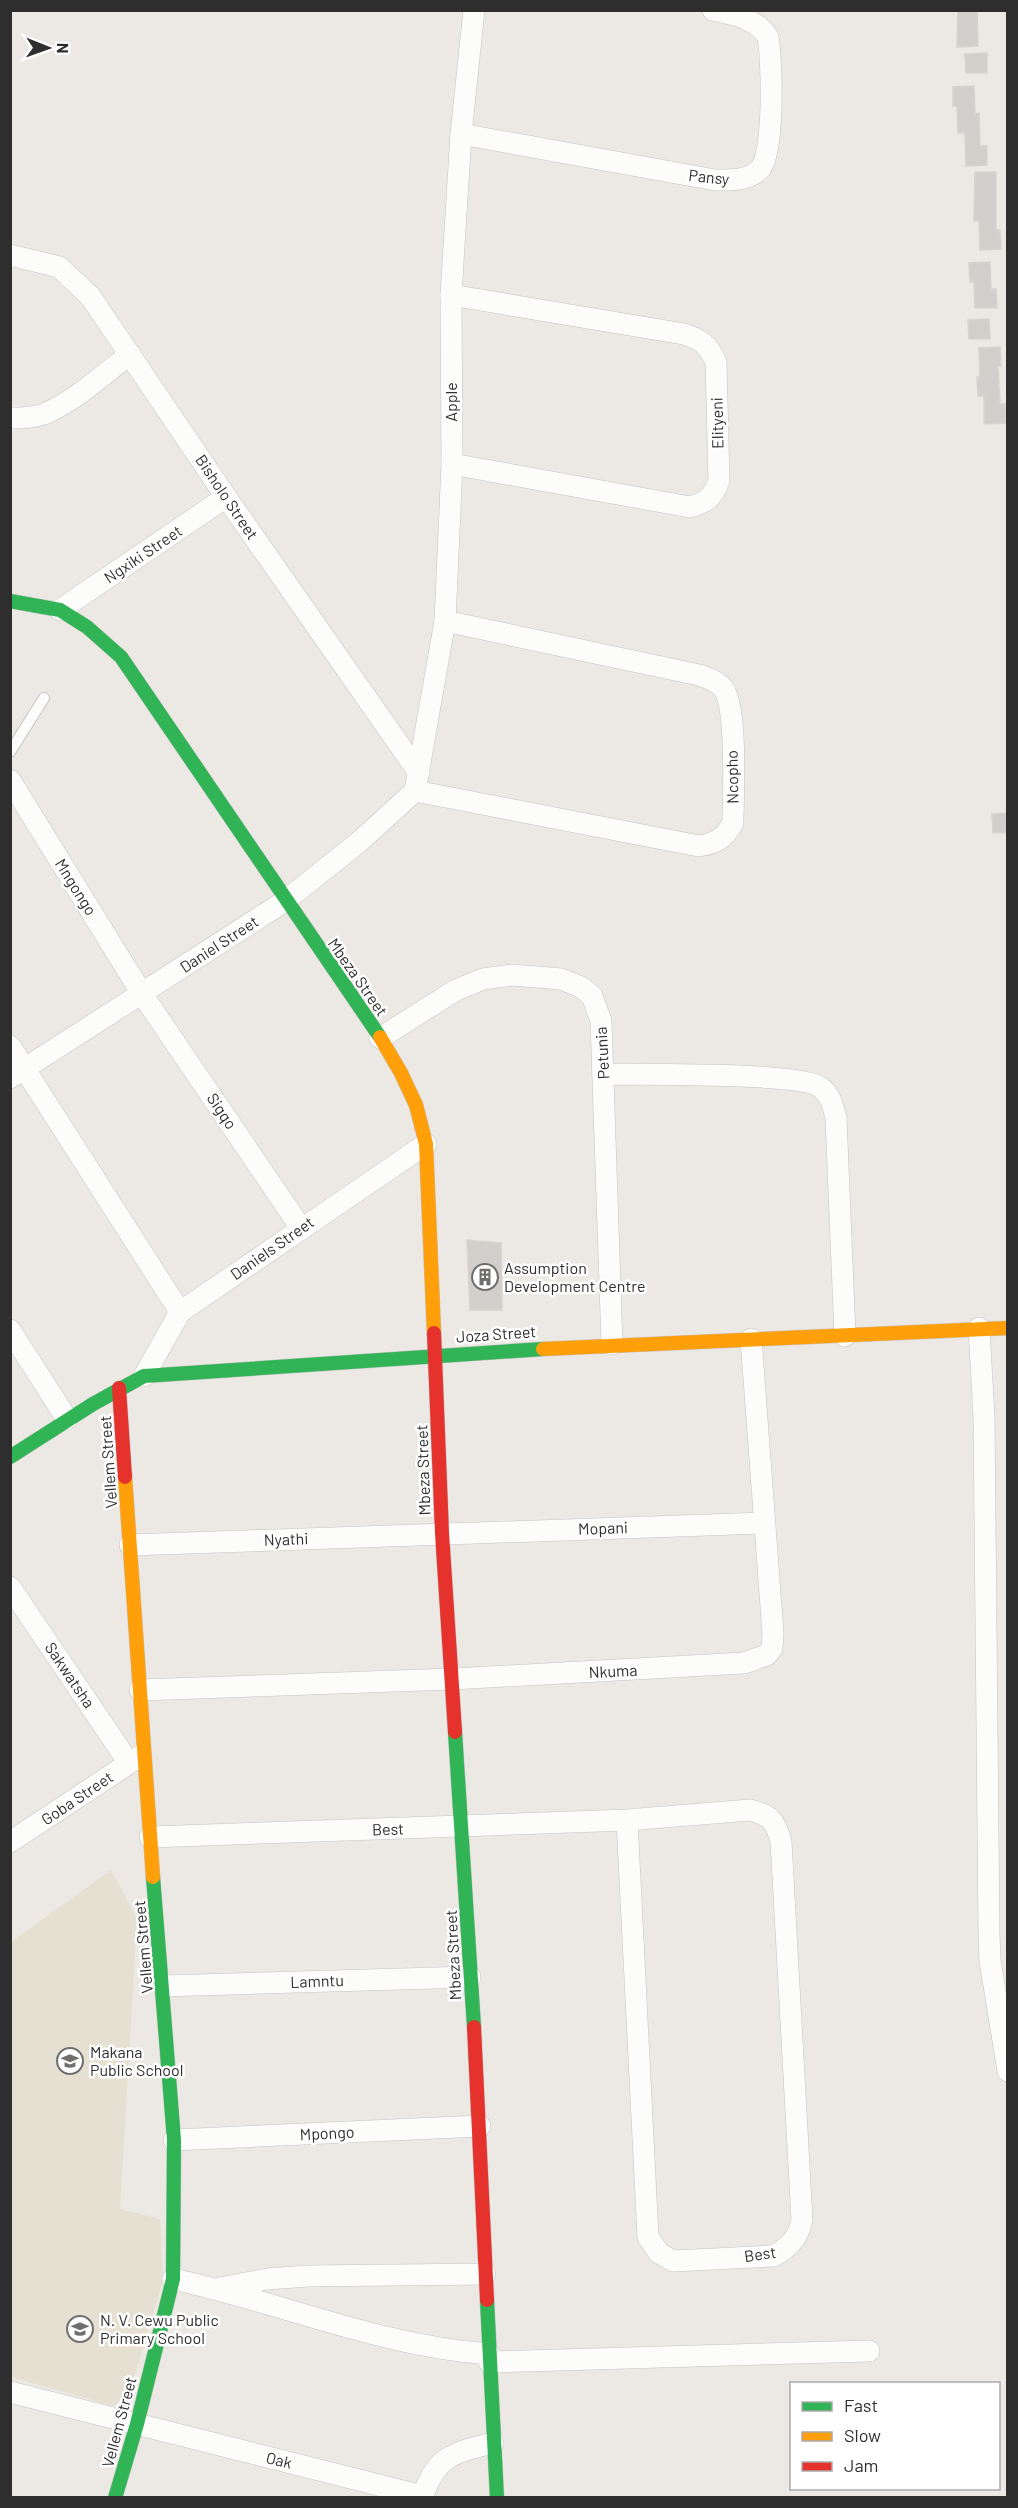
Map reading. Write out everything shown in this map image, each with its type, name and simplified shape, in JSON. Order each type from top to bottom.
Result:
[{"type":"street","name":"Apple","points":[[417,782],[445,621],[452,464],[451,295],[461,134],[474,10]]},
{"type":"street","name":"Pansy","points":[[461,134],[715,180],[741,179],[751,176],[761,169],[766,161],[768,147],[771,96],[768,37],[755,23],[713,10]]},
{"type":"street","name":"Bisholo Street","points":[[10,255],[59,267],[90,296],[417,782]]},
{"type":"street","name":"Elityeni","points":[[451,295],[684,334],[701,339],[710,348],[716,362],[719,481],[715,493],[705,503],[690,507],[452,464]]},
{"type":"street","points":[[10,418],[29,418],[44,414],[76,396],[130,354]]},
{"type":"street","name":"Ngxiki Street","points":[[60,610],[226,497]]},
{"type":"street","name":"Mbeza Street","points":[[10,601],[60,610],[87,627],[121,657],[380,1038],[401,1073],[416,1105],[426,1144],[442,1533],[480,2126],[497,2498]]},
{"type":"street","name":"Ncopho","points":[[417,782],[699,846],[715,843],[726,836],[733,823],[732,707],[724,688],[713,680],[699,675],[445,621]]},
{"type":"street","name":"Mngongo","points":[[10,780],[142,994]]},
{"type":"street","name":"Daniel Street","points":[[18,1073],[285,901],[359,842],[417,782]]},
{"type":"street","name":"Petunia","points":[[380,1038],[456,990],[483,979],[512,975],[561,980],[581,987],[592,996],[601,1022],[604,1074],[612,1344]]},
{"type":"street","name":"Sigqo","points":[[142,994],[301,1228]]},
{"type":"street","points":[[10,1046],[18,1073],[180,1312]]},
{"type":"street","points":[[604,1074],[748,1076],[818,1085],[830,1097],[836,1118],[845,1336]]},
{"type":"street","name":"Daniels Street","points":[[144,1376],[180,1312],[426,1144]]},
{"type":"street","points":[[979,1328],[984,1417],[990,1961],[1008,2072]]},
{"type":"street","name":"Joza Street","points":[[10,1457],[119,1388],[144,1376],[612,1344],[1008,1328]]},
{"type":"street","points":[[10,1330],[68,1419]]},
{"type":"street","name":"Nkuma","points":[[140,1690],[452,1679],[688,1667],[744,1663],[767,1655],[772,1648],[773,1633],[751,1339]]},
{"type":"street","name":"Vellem Street","points":[[116,2498],[173,2279],[174,2140],[150,1837],[136,1758],[140,1690],[119,1388]]},
{"type":"street","name":"Mopani","points":[[442,1533],[764,1523]]},
{"type":"street","name":"Nyathi","points":[[130,1545],[442,1533]]},
{"type":"street","name":"Sakwatsha","points":[[10,1587],[136,1758]]},
{"type":"street","name":"Goba Street","points":[[10,1842],[136,1758]]},
{"type":"street","name":"Best","points":[[150,1837],[627,1820],[750,1810],[766,1814],[776,1826],[781,1841],[802,2220],[794,2240],[785,2250],[772,2256],[673,2261],[658,2253],[648,2237],[627,1820]]},
{"type":"street","name":"Lamntu","points":[[163,1986],[470,1977]]},
{"type":"street","name":"Mpongo","points":[[174,2140],[480,2126]]},
{"type":"street","points":[[218,2289],[267,2279],[308,2276],[485,2274]]},
{"type":"street","points":[[173,2279],[218,2289],[399,2342],[489,2358],[869,2351]]},
{"type":"street","name":"Oak","points":[[10,2392],[422,2497]]},
{"type":"street","points":[[422,2497],[432,2471],[438,2465],[457,2453],[493,2443]]},
{"type":"lane","points":[[10,752],[44,698]]},
{"type":"shaded area","points":[[111,1870],[137,1919],[120,2209],[160,2219],[163,2281],[128,2397],[113,2406],[11,2377],[10,1943]]},
{"type":"building","points":[[958,10],[977,10],[978,46],[957,47]]},
{"type":"building","points":[[987,53],[987,73],[966,73],[965,54]]},
{"type":"building","points":[[974,86],[975,114],[979,113],[980,146],[987,146],[987,165],[966,166],[965,133],[958,133],[957,106],[953,106],[953,87]]},
{"type":"building","points":[[975,172],[996,172],[996,230],[1000,230],[1001,249],[980,250],[979,221],[974,221]]},
{"type":"building","points":[[990,262],[991,289],[996,289],[997,308],[975,308],[974,282],[970,282],[969,263]]},
{"type":"building","points":[[989,319],[990,339],[969,339],[968,320]]},
{"type":"building","points":[[1000,347],[1001,366],[998,366],[1000,404],[1005,404],[1006,423],[984,424],[984,396],[978,396],[979,348]]},
{"type":"building","points":[[1008,813],[1008,832],[993,833],[992,814]]},
{"type":"building","name":"Assumption Development Centre","points":[[467,1240],[501,1243],[502,1310],[470,1310]]},
{"type":"traffic: fast","points":[[10,601],[60,610],[87,627],[121,657],[380,1037]]},
{"type":"traffic: fast","points":[[10,1457],[93,1404],[144,1376],[543,1349]]},
{"type":"traffic: fast","points":[[455,1732],[474,2027]]},
{"type":"traffic: fast","points":[[115,2498],[137,2424],[173,2279],[174,2140],[153,1877]]},
{"type":"traffic: fast","points":[[487,2300],[497,2498]]},
{"type":"traffic: slow","points":[[380,1037],[416,1105],[426,1144],[434,1333]]},
{"type":"traffic: slow","points":[[543,1349],[1008,1328]]},
{"type":"traffic: slow","points":[[125,1477],[153,1877]]},
{"type":"traffic: jam","points":[[434,1333],[442,1533],[455,1732]]},
{"type":"traffic: jam","points":[[119,1388],[125,1477]]},
{"type":"traffic: jam","points":[[474,2027],[487,2300]]},
{"type":"place","name":"Assumption Development Centre","points":[[485,1277]]},
{"type":"place","name":"Makana Public School","points":[[70,2061]]},
{"type":"place","name":"N. V. Cewu Public Primary School","points":[[80,2329]]}]
